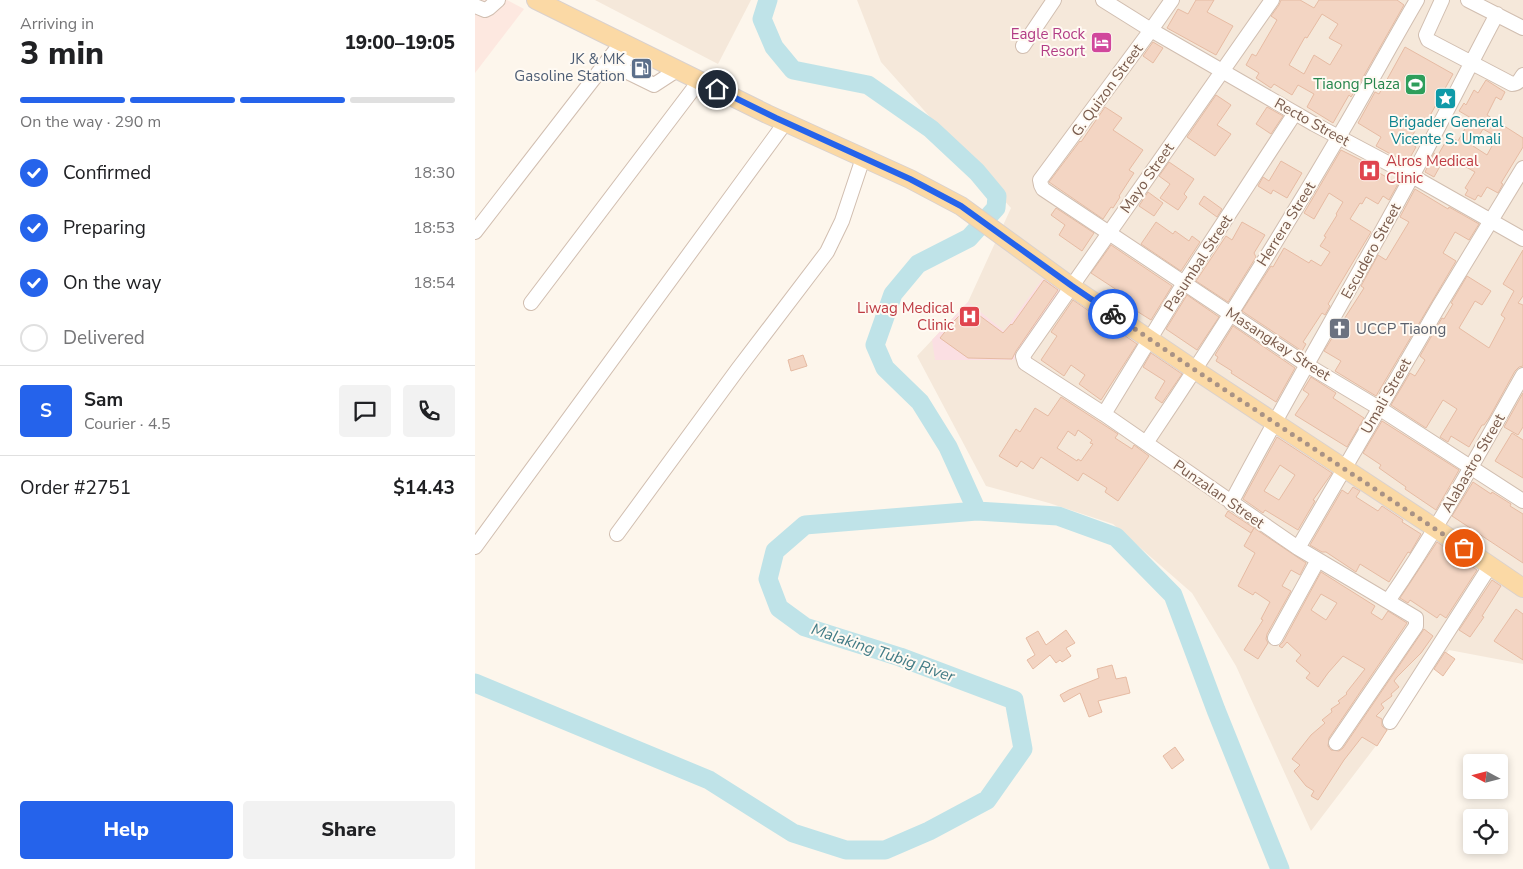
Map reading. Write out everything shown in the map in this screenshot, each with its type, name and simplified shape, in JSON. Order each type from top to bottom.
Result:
[{"type":"main road","points":[[546,2],[677,70],[785,123],[910,179],[961,206],[1072,286],[1195,370],[1523,588]]},
{"type":"street","points":[[475,6],[485,10],[499,0]]},
{"type":"street","points":[[1023,46],[1054,0]]},
{"type":"street","name":"Recto Street","points":[[1103,0],[1151,30],[1338,138],[1412,176],[1523,239]]},
{"type":"street","name":"G. Quizon Street","points":[[1041,180],[1172,0]]},
{"type":"street","name":"Mayo Street","points":[[1023,356],[1272,0]]},
{"type":"street","name":"Herrera Street","points":[[1146,444],[1195,370],[1338,138],[1417,0]]},
{"type":"street","points":[[1442,0],[1426,35],[1428,40],[1512,84],[1519,82],[1523,75]]},
{"type":"street","points":[[1468,0],[1523,28]]},
{"type":"street","name":"Escudero Street","points":[[1231,503],[1273,422],[1307,365],[1412,176],[1497,14]]},
{"type":"street","points":[[475,232],[607,62],[627,45]]},
{"type":"street","points":[[620,69],[627,45]]},
{"type":"street","points":[[607,62],[653,85],[677,70]]},
{"type":"street","points":[[531,303],[700,80]]},
{"type":"street","name":"Pasumbal Street","points":[[1104,414],[1149,338],[1295,113]]},
{"type":"street","points":[[475,547],[785,123]]},
{"type":"street","points":[[617,534],[738,369],[827,252],[842,222],[863,158]]},
{"type":"street","name":"Umali Street","points":[[1298,548],[1379,408],[1523,168]]},
{"type":"street","name":"Masangkay Street","points":[[1041,180],[1043,189],[1230,314],[1523,502]]},
{"type":"street","name":"Punzalan Street","points":[[1023,356],[1025,363],[1104,414],[1298,548],[1416,618],[1416,626],[1336,744]]},
{"type":"street","name":"Alabastro Street","points":[[1388,601],[1435,528],[1523,375]]},
{"type":"street","points":[[1275,638],[1318,560]]},
{"type":"street","points":[[1390,722],[1490,566]]},
{"type":"shaded area","points":[[475,0],[507,0],[524,9],[475,73]]},
{"type":"shaded area","points":[[595,0],[751,0],[718,64]]},
{"type":"shaded area","points":[[857,0],[1523,0],[1523,664],[1449,650],[1311,831],[1236,666],[1192,593],[1113,524],[1049,503],[986,486],[917,356],[968,302],[1011,208],[881,62]]},
{"type":"shaded area","name":"Liwag Medical Clinic","points":[[1044,277],[1063,289],[1014,360],[935,360],[932,340],[968,302],[1004,331]]},
{"type":"building","points":[[1196,0],[1214,0],[1207,12],[1233,26],[1216,55],[1167,28],[1178,9],[1188,14]]},
{"type":"building","points":[[1281,0],[1300,0],[1314,8],[1319,0],[1397,0],[1404,5],[1358,86],[1351,97],[1349,95],[1333,123],[1307,107],[1314,94],[1298,85],[1292,95],[1274,84],[1271,88],[1256,78],[1259,73],[1246,65],[1252,54],[1256,56],[1277,20],[1271,16]],"holes":[[[1322,14],[1338,24],[1329,38],[1342,45],[1330,65],[1314,55],[1304,74],[1289,65],[1305,37],[1307,38]]]},
{"type":"building","points":[[1153,42],[1163,48],[1153,63],[1143,56]]},
{"type":"building","points":[[1405,47],[1453,74],[1427,121],[1422,118],[1409,142],[1416,147],[1407,163],[1376,146],[1381,137],[1358,123],[1375,92],[1379,94]]},
{"type":"building","points":[[1486,80],[1505,92],[1501,100],[1496,97],[1487,115],[1523,138],[1523,147],[1501,183],[1503,184],[1498,193],[1487,187],[1481,197],[1478,195],[1475,200],[1465,195],[1468,190],[1465,188],[1475,172],[1450,158],[1448,160],[1438,155],[1449,136],[1458,141],[1471,118],[1459,111],[1464,103],[1466,105],[1474,90],[1478,93]],"holes":[[[1483,129],[1497,137],[1487,155],[1473,146]]]},
{"type":"building","points":[[1216,95],[1231,105],[1217,125],[1231,134],[1215,156],[1187,137]]},
{"type":"building","points":[[1105,107],[1122,118],[1113,130],[1143,150],[1129,170],[1134,173],[1113,208],[1111,207],[1103,219],[1049,182],[1081,142]]},
{"type":"building","points":[[1267,107],[1283,116],[1271,134],[1256,124]]},
{"type":"building","points":[[1341,150],[1367,163],[1366,165],[1398,184],[1389,200],[1383,196],[1378,204],[1366,197],[1350,219],[1371,232],[1328,304],[1330,306],[1325,315],[1322,313],[1303,342],[1306,344],[1302,351],[1242,311],[1284,248],[1309,263],[1311,260],[1321,266],[1330,252],[1320,246],[1343,202],[1329,193],[1314,219],[1304,213]]},
{"type":"building","points":[[1434,153],[1444,159],[1434,177],[1425,172]]},
{"type":"building","points":[[1281,161],[1302,173],[1287,198],[1273,190],[1271,194],[1258,186],[1263,177],[1269,181]]},
{"type":"building","points":[[1169,162],[1194,179],[1184,194],[1187,197],[1178,210],[1160,198],[1170,184],[1159,176]]},
{"type":"building","points":[[1415,189],[1448,209],[1449,207],[1479,224],[1469,240],[1455,232],[1443,253],[1456,261],[1376,396],[1335,371],[1341,361],[1324,351],[1364,288],[1361,286],[1378,255],[1386,260],[1409,222],[1400,217]]},
{"type":"building","points":[[1148,192],[1163,203],[1154,216],[1139,206]]},
{"type":"building","points":[[1204,196],[1222,209],[1217,217],[1199,204]]},
{"type":"building","points":[[1056,208],[1094,233],[1082,251],[1059,235],[1065,225],[1051,215]]},
{"type":"building","points":[[1156,222],[1173,234],[1175,231],[1189,241],[1192,236],[1200,242],[1181,271],[1141,244]]},
{"type":"building","points":[[1242,222],[1265,235],[1254,253],[1256,257],[1228,302],[1196,281],[1226,236],[1232,240]]},
{"type":"building","points":[[1111,245],[1172,286],[1151,320],[1135,310],[1137,307],[1121,297],[1123,294],[1091,273]]},
{"type":"building","points":[[1523,250],[1523,296],[1518,303],[1523,305],[1523,366],[1515,371],[1489,418],[1482,425],[1469,447],[1451,436],[1448,442],[1440,437],[1457,409],[1443,400],[1426,428],[1391,405],[1410,373],[1415,376],[1425,360],[1420,356],[1442,318],[1444,319],[1453,304],[1451,303],[1467,276],[1491,291],[1482,305],[1475,301],[1459,328],[1489,348],[1505,318],[1501,315],[1514,291],[1503,284]]},
{"type":"building","name":"Liwag Medical Clinic","points":[[1044,280],[1058,290],[1012,359],[968,358],[940,338],[968,307],[1003,333],[1012,325]]},
{"type":"building","points":[[1187,295],[1219,317],[1197,350],[1166,329]]},
{"type":"building","points":[[1073,300],[1137,344],[1101,400],[1079,384],[1085,375],[1071,365],[1064,376],[1041,360],[1057,336],[1051,332]]},
{"type":"building","points":[[1233,326],[1295,368],[1276,402],[1216,361],[1218,357],[1215,355]]},
{"type":"building","points":[[1151,353],[1182,374],[1162,403],[1155,398],[1165,381],[1143,367]]},
{"type":"building","points":[[803,355],[807,366],[791,371],[788,360]]},
{"type":"building","points":[[1311,377],[1336,393],[1333,398],[1364,418],[1347,447],[1295,415],[1309,394],[1303,390]]},
{"type":"building","points":[[1523,393],[1523,427],[1518,435],[1504,427]]},
{"type":"building","points":[[1061,397],[1118,434],[1115,438],[1132,449],[1134,445],[1149,456],[1118,501],[1105,492],[1107,488],[1083,473],[1078,481],[1041,457],[1033,469],[1021,461],[1017,467],[999,456],[1016,429],[1020,432],[1035,408],[1048,416]],"holes":[[[1078,430],[1092,440],[1090,443],[1093,444],[1081,461],[1078,459],[1077,461],[1057,448],[1068,431],[1075,436]]]},
{"type":"building","points":[[1382,421],[1459,470],[1436,510],[1405,489],[1406,487],[1379,468],[1381,465],[1363,453]]},
{"type":"building","points":[[1512,433],[1523,440],[1523,478],[1495,461]]},
{"type":"building","points":[[1277,437],[1332,473],[1313,500],[1315,501],[1298,530],[1265,510],[1263,513],[1243,499]],"holes":[[[1280,465],[1295,475],[1279,500],[1264,491]]]},
{"type":"building","points":[[1473,482],[1511,504],[1510,506],[1523,514],[1523,563],[1452,516]]},
{"type":"building","points":[[1353,487],[1360,491],[1356,497],[1378,511],[1382,506],[1421,534],[1389,582],[1360,564],[1356,572],[1326,552],[1322,552],[1310,545],[1342,490],[1348,494]]},
{"type":"building","points":[[1228,511],[1254,528],[1251,533],[1225,516]]},
{"type":"building","points":[[1254,528],[1306,563],[1300,575],[1291,570],[1282,586],[1291,591],[1267,634],[1266,639],[1268,643],[1258,659],[1244,650],[1263,620],[1261,619],[1270,602],[1255,592],[1253,595],[1238,586],[1255,553],[1244,546]]},
{"type":"building","points":[[1437,542],[1477,570],[1446,618],[1440,614],[1437,618],[1410,600],[1408,603],[1400,598]]},
{"type":"building","points":[[1321,572],[1375,606],[1371,613],[1382,620],[1388,611],[1407,623],[1329,738],[1328,746],[1331,750],[1339,751],[1343,748],[1424,629],[1433,636],[1421,653],[1394,681],[1399,687],[1391,694],[1392,696],[1381,704],[1384,708],[1376,716],[1382,719],[1382,726],[1387,730],[1377,746],[1362,737],[1344,760],[1318,800],[1311,796],[1314,791],[1306,786],[1294,771],[1300,765],[1292,759],[1311,735],[1325,723],[1322,720],[1332,712],[1331,709],[1340,703],[1338,701],[1347,694],[1365,669],[1343,656],[1318,687],[1306,678],[1310,673],[1296,661],[1301,655],[1287,642],[1282,648],[1279,646],[1283,642]],"holes":[[[1321,594],[1337,603],[1326,620],[1311,610]]]},
{"type":"building","points":[[1492,580],[1501,586],[1482,616],[1484,617],[1470,637],[1459,630]]},
{"type":"building","points":[[1516,609],[1523,614],[1523,660],[1494,641]]},
{"type":"building","points":[[1066,630],[1075,643],[1066,648],[1071,656],[1062,662],[1060,660],[1056,663],[1050,655],[1033,669],[1027,660],[1035,655],[1026,638],[1038,631],[1046,645]]},
{"type":"building","points":[[1445,652],[1455,659],[1443,676],[1434,669]]},
{"type":"building","points":[[1112,665],[1116,679],[1126,677],[1130,693],[1098,701],[1102,712],[1089,717],[1080,693],[1064,702],[1060,695],[1099,678],[1097,669]]},
{"type":"building","points":[[1175,747],[1184,760],[1172,769],[1163,756]]},
{"type":"waterway","points":[[768,0],[762,19],[774,47],[793,70],[868,85],[931,129],[977,172],[997,196],[996,208],[969,238],[918,264],[893,294],[875,345],[885,368],[920,402],[948,447],[977,511]]},
{"type":"waterway","name":"Malaking Tubig River","points":[[475,683],[709,780],[793,833],[846,850],[885,850],[929,831],[987,800],[1023,749],[1014,700],[900,657],[805,627],[779,608],[768,579],[775,551],[805,525],[977,511],[1058,516],[1116,537],[1173,595],[1216,710],[1280,869]]},
{"type":"way so far","points":[[1113,314],[1464,548]]},
{"type":"place","name":"Eagle Rock Resort","points":[[1101,43]]},
{"type":"place","name":"JK & MK Gasoline Station","points":[[641,68]]},
{"type":"place","name":"Tiaong Plaza","points":[[1416,84]]},
{"type":"place","name":"Brigader General Vicente S. Umali","points":[[1446,99]]},
{"type":"place","name":"Alros Medical Clinic","points":[[1370,170]]},
{"type":"place","name":"Liwag Medical Clinic","points":[[970,317]]},
{"type":"place","name":"UCCP Tiaong","points":[[1340,329]]},
{"type":"route","points":[[717,89],[910,179],[961,206],[1113,314]]}]
